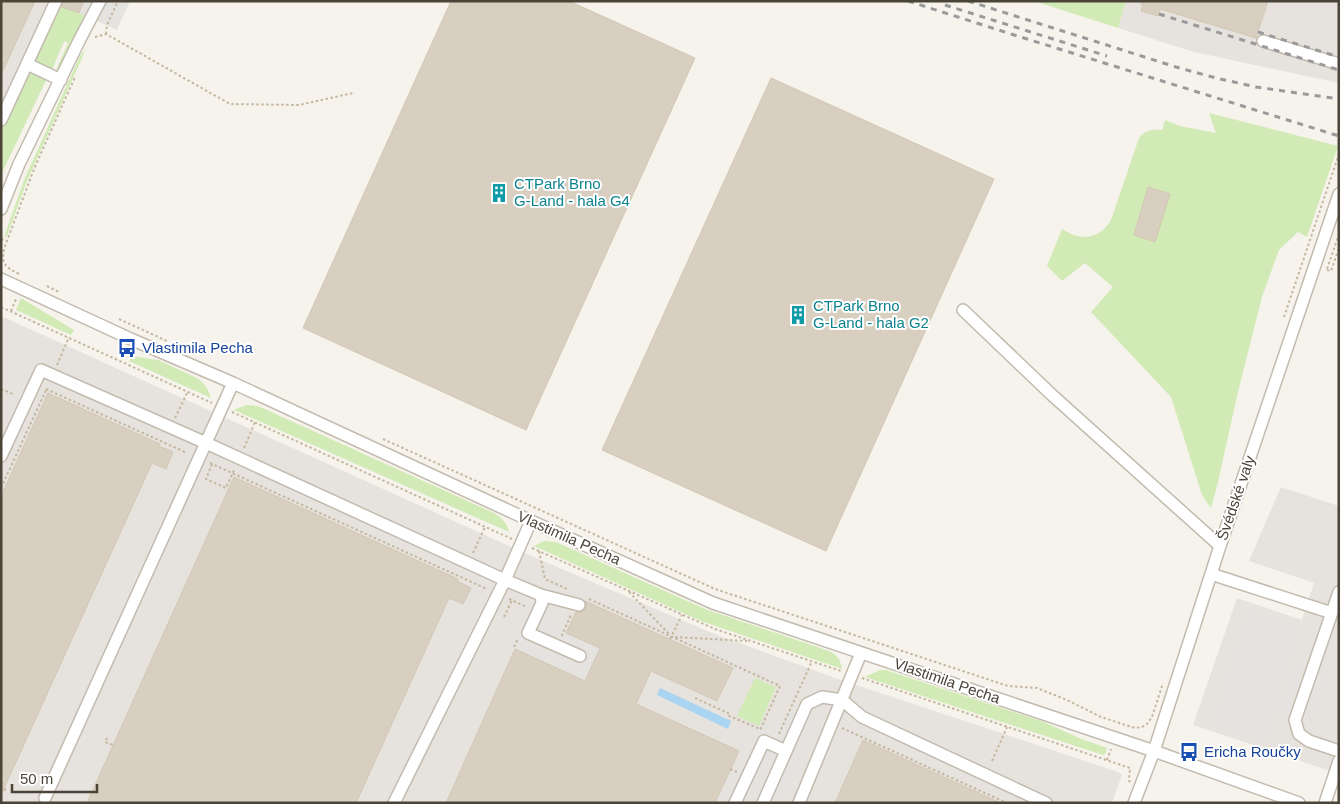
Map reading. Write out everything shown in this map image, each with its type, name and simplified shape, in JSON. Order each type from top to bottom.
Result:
[{"type":"street","points":[[1,120],[56,1]]},
{"type":"street","points":[[1,209],[19,164],[100,1]]},
{"type":"street","points":[[1263,41],[1339,64]]},
{"type":"street","points":[[27,64],[61,80]]},
{"type":"street","name":"Švédské valy","points":[[1134,803],[1154,751],[1220,546],[1339,194]]},
{"type":"street","name":"Vlastimila Pecha","points":[[1,279],[713,603],[1154,751]]},
{"type":"street","points":[[962,310],[1052,395],[1220,546]]},
{"type":"street","points":[[1,456],[41,370],[506,580],[541,595],[581,603]]},
{"type":"street","points":[[45,798],[233,383]]},
{"type":"street","points":[[394,803],[506,580],[531,520]]},
{"type":"street","points":[[1211,574],[1332,613]]},
{"type":"street","points":[[1339,592],[1295,720],[1299,734],[1309,741],[1339,752]]},
{"type":"street","points":[[541,595],[542,604],[528,633],[580,656]]},
{"type":"street","points":[[799,803],[861,652]]},
{"type":"street","points":[[763,803],[807,704],[822,698],[842,700],[862,717],[1046,803]]},
{"type":"street","points":[[735,803],[764,741],[786,751]]},
{"type":"street","points":[[1154,751],[1299,803]]},
{"type":"street","points":[[1325,803],[1339,761]]},
{"type":"path","points":[[106,34],[107,25],[118,1]]},
{"type":"path","points":[[80,40],[106,34],[230,104],[299,105],[354,92]]},
{"type":"path","points":[[26,277],[8,268],[4,264],[3,255],[34,169],[77,72]]},
{"type":"path","points":[[1282,325],[1339,154]]},
{"type":"path","points":[[1339,234],[1327,269],[1331,271],[1339,248]]},
{"type":"path","points":[[1,239],[7,241]]},
{"type":"path","points":[[11,311],[16,299]]},
{"type":"path","points":[[1,306],[222,408],[714,629],[1130,768],[1129,781],[1140,786]]},
{"type":"path","points":[[119,319],[173,344]]},
{"type":"path","points":[[55,368],[69,337]]},
{"type":"path","points":[[1,488],[50,382]]},
{"type":"path","points":[[46,389],[187,453]]},
{"type":"path","points":[[1,390],[13,394]]},
{"type":"path","points":[[173,422],[188,392]]},
{"type":"path","points":[[242,453],[255,422]]},
{"type":"path","points":[[381,438],[715,589],[1008,686],[1038,688],[1100,717],[1135,728],[1147,724],[1152,717],[1164,679]]},
{"type":"path","points":[[233,473],[232,480],[226,488],[206,479],[211,463],[233,473],[239,477],[487,589]]},
{"type":"path","points":[[471,558],[485,527]]},
{"type":"path","points":[[539,551],[545,579],[572,591]]},
{"type":"path","points":[[627,590],[671,638],[751,642]]},
{"type":"path","points":[[507,598],[532,609]]},
{"type":"path","points":[[504,617],[512,600]]},
{"type":"path","points":[[569,638],[562,635],[581,603],[671,638],[780,686],[760,729],[727,715],[728,713],[695,698]]},
{"type":"path","points":[[671,638],[682,615]]},
{"type":"path","points":[[778,737],[812,661]]},
{"type":"path","points":[[992,761],[1007,727]]},
{"type":"path","points":[[842,728],[1007,803]]},
{"type":"path","points":[[107,738],[106,742],[113,745]]},
{"type":"path","points":[[730,769],[740,773]]},
{"type":"shaded area","points":[[1,1],[76,1],[68,35],[1,174]]},
{"type":"shaded area","points":[[84,1],[130,1],[117,30],[79,13]]},
{"type":"shaded area","points":[[1126,1],[1339,1],[1339,83],[1194,52],[1118,28]]},
{"type":"shaded area","points":[[1,316],[529,555],[712,633],[838,679],[1118,772],[1122,775],[1112,803],[1,803]]},
{"type":"shaded area","points":[[1281,487],[1339,506],[1339,774],[1193,725],[1237,598],[1302,620],[1314,583],[1249,561]]},
{"type":"shaded area","points":[[535,601],[555,609],[548,625],[600,648],[585,681],[512,648]]},
{"type":"shaded area","points":[[1248,611],[1300,628],[1265,742],[1214,724]]},
{"type":"shaded area","points":[[1296,660],[1329,672],[1313,720],[1281,708]]},
{"type":"shaded area","points":[[795,703],[823,714],[782,803],[715,803],[728,775],[740,779],[761,732],[778,739]]},
{"type":"green space","points":[[60,1],[68,1],[79,13],[88,17],[71,44],[60,67],[56,70],[68,43],[64,41],[52,70],[38,63],[35,59]]},
{"type":"green space","points":[[1034,1],[1126,1],[1118,28]]},
{"type":"green space","points":[[86,49],[27,181],[7,236],[4,237],[24,180],[80,56]]},
{"type":"green space","points":[[30,73],[46,80],[1,175],[1,131],[26,76]]},
{"type":"green space","points":[[1209,113],[1338,146],[1307,237],[1298,232],[1279,250],[1262,297],[1211,508],[1202,495],[1171,397],[1091,312],[1113,287],[1085,263],[1062,281],[1047,266],[1062,229],[1082,237],[1089,237],[1101,232],[1106,227],[1111,220],[1141,135],[1149,131],[1162,130],[1165,120],[1180,126],[1216,133]]},
{"type":"green space","points":[[21,298],[74,330],[71,335],[16,310]]},
{"type":"green space","points":[[131,356],[158,360],[197,378],[208,390],[211,398],[129,361]]},
{"type":"green space","points":[[247,405],[258,406],[494,513],[504,521],[509,532],[234,410]]},
{"type":"green space","points":[[544,541],[556,542],[705,609],[829,651],[838,658],[842,669],[701,621],[534,546]]},
{"type":"green space","points":[[880,670],[886,670],[1044,722],[1107,748],[1105,754],[1103,755],[865,677]]},
{"type":"green space","points":[[755,678],[776,687],[759,726],[737,716]]},
{"type":"water","points":[[660,688],[731,721],[728,729],[657,695]]},
{"type":"building","points":[[1,1],[35,1],[1,75]]},
{"type":"building","points":[[63,1],[84,1],[79,13],[62,7]]},
{"type":"building","name":"CTPark Brno G-Land - hala G4","points":[[451,1],[569,1],[695,58],[526,430],[303,328]]},
{"type":"building","points":[[1141,1],[1268,1],[1256,38],[1160,9],[1158,16],[1141,11],[1143,4],[1141,4]]},
{"type":"building","name":"CTPark Brno G-Land - hala G2","points":[[771,78],[994,179],[826,551],[602,450]]},
{"type":"building","points":[[1148,187],[1170,194],[1155,242],[1134,235]]},
{"type":"building","points":[[48,393],[160,444],[159,446],[173,452],[166,469],[152,463],[1,795],[1,496]]},
{"type":"building","points":[[234,477],[458,579],[457,581],[471,588],[463,604],[449,598],[356,803],[87,803]]},
{"type":"building","points":[[585,601],[733,668],[717,701],[651,671],[636,704],[739,751],[715,803],[446,803],[515,649],[585,681],[600,648],[566,633],[576,612],[585,610]]},
{"type":"building","points":[[863,740],[1001,803],[835,803]]},
{"type":"railway","points":[[908,1],[1339,136]]},
{"type":"railway","points":[[968,1],[1216,78],[1256,87],[1339,99]]},
{"type":"railway","points":[[945,5],[1107,56]]},
{"type":"railway","points":[[1159,14],[1339,70]]},
{"type":"railway","points":[[1258,32],[1339,57]]},
{"type":"place","name":"CTPark Brno G-Land - hala G4","points":[[499,193]]},
{"type":"place","name":"CTPark Brno G-Land - hala G2","points":[[798,315]]},
{"type":"place","name":"Vlastimila Pecha","points":[[127,348]]},
{"type":"place","name":"Ericha Roučky","points":[[1189,752]]}]
